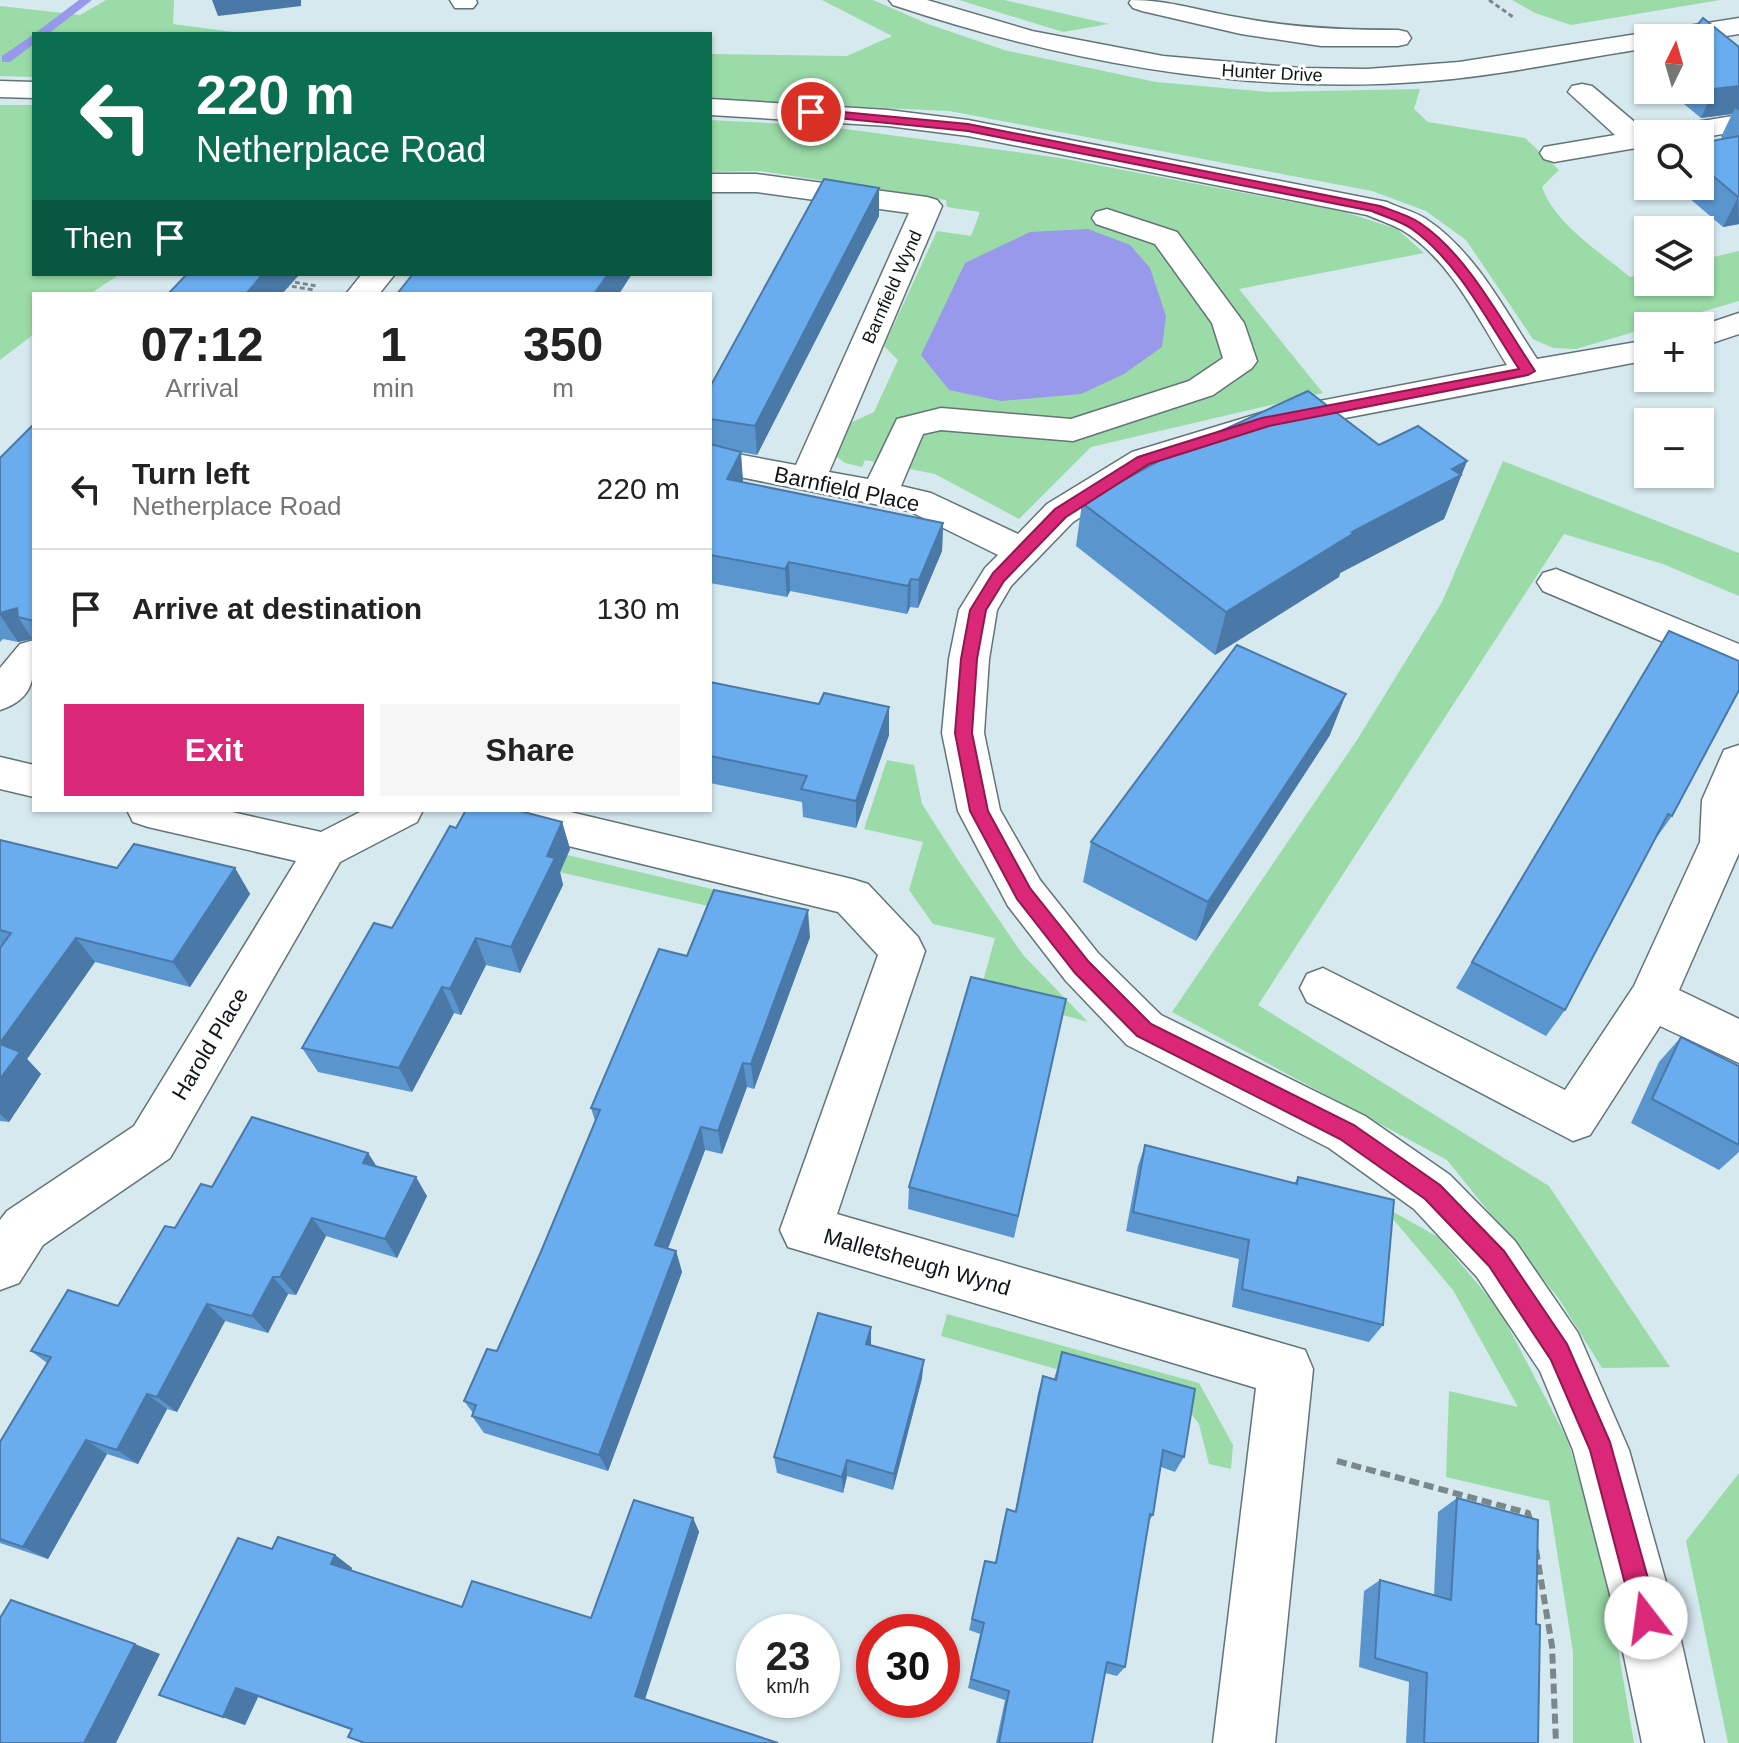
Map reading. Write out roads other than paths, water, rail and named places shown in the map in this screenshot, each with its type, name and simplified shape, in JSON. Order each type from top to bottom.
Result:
[{"type":"street","name":"Hunter Drive","points":[[902,0],[993,30],[1192,69],[1355,77],[1433,73],[1634,42]]},
{"type":"street","points":[[1113,54],[1143,2],[1241,26],[1321,38],[1398,38]]},
{"type":"street","points":[[1714,32],[1737,29]]},
{"type":"street","points":[[0,89],[32,90]]},
{"type":"street","points":[[1582,92],[1634,132]]},
{"type":"street","points":[[712,107],[888,118],[968,128],[1376,208],[1414,224],[1434,240],[1460,270],[1528,371]]},
{"type":"street","points":[[1714,127],[1739,123]]},
{"type":"street","points":[[1554,153],[1634,139]]},
{"type":"street","name":"Barnfield Wynd","points":[[712,183],[756,183],[927,206],[808,479]]},
{"type":"street","points":[[880,493],[909,427],[941,419],[1073,430],[1201,388],[1240,361],[1228,323],[1166,238],[1107,218]]},
{"type":"street","points":[[364,292],[377,276]]},
{"type":"street","points":[[1714,332],[1739,323]]},
{"type":"street","points":[[1634,352],[1267,422],[1144,460],[1060,513],[998,577],[978,610],[969,659],[963,733],[979,811],[1024,893],[1082,967],[1144,1030],[1347,1132],[1432,1192],[1496,1259],[1559,1352],[1601,1450],[1646,1618],[1673,1743]]},
{"type":"street","name":"Barnfield Place","points":[[712,460],[918,501],[1022,551]]},
{"type":"street","points":[[1556,582],[1739,660]]},
{"type":"street","points":[[0,695],[32,656]]},
{"type":"street","points":[[1323,988],[1573,1119],[1652,999],[1730,846],[1723,800],[1739,761]]},
{"type":"street","points":[[0,773],[32,781]]},
{"type":"street","points":[[157,812],[325,850],[398,812]]},
{"type":"street","name":"Malletsheugh Wynd","points":[[499,812],[852,897],[902,951],[806,1230],[1286,1369],[1244,1743]]},
{"type":"street","name":"Harold Place","points":[[0,1265],[25,1228],[152,1142],[325,850]]},
{"type":"street","points":[[1652,999],[1739,1042]]},
{"type":"water","points":[[1088,229],[1130,245],[1150,268],[1166,316],[1162,347],[1124,374],[1081,394],[1001,401],[949,390],[921,355],[965,263],[1030,232]]},
{"type":"waterway","points":[[43,32],[86,0]]},
{"type":"waterway","points":[[6,59],[32,40]]}]
